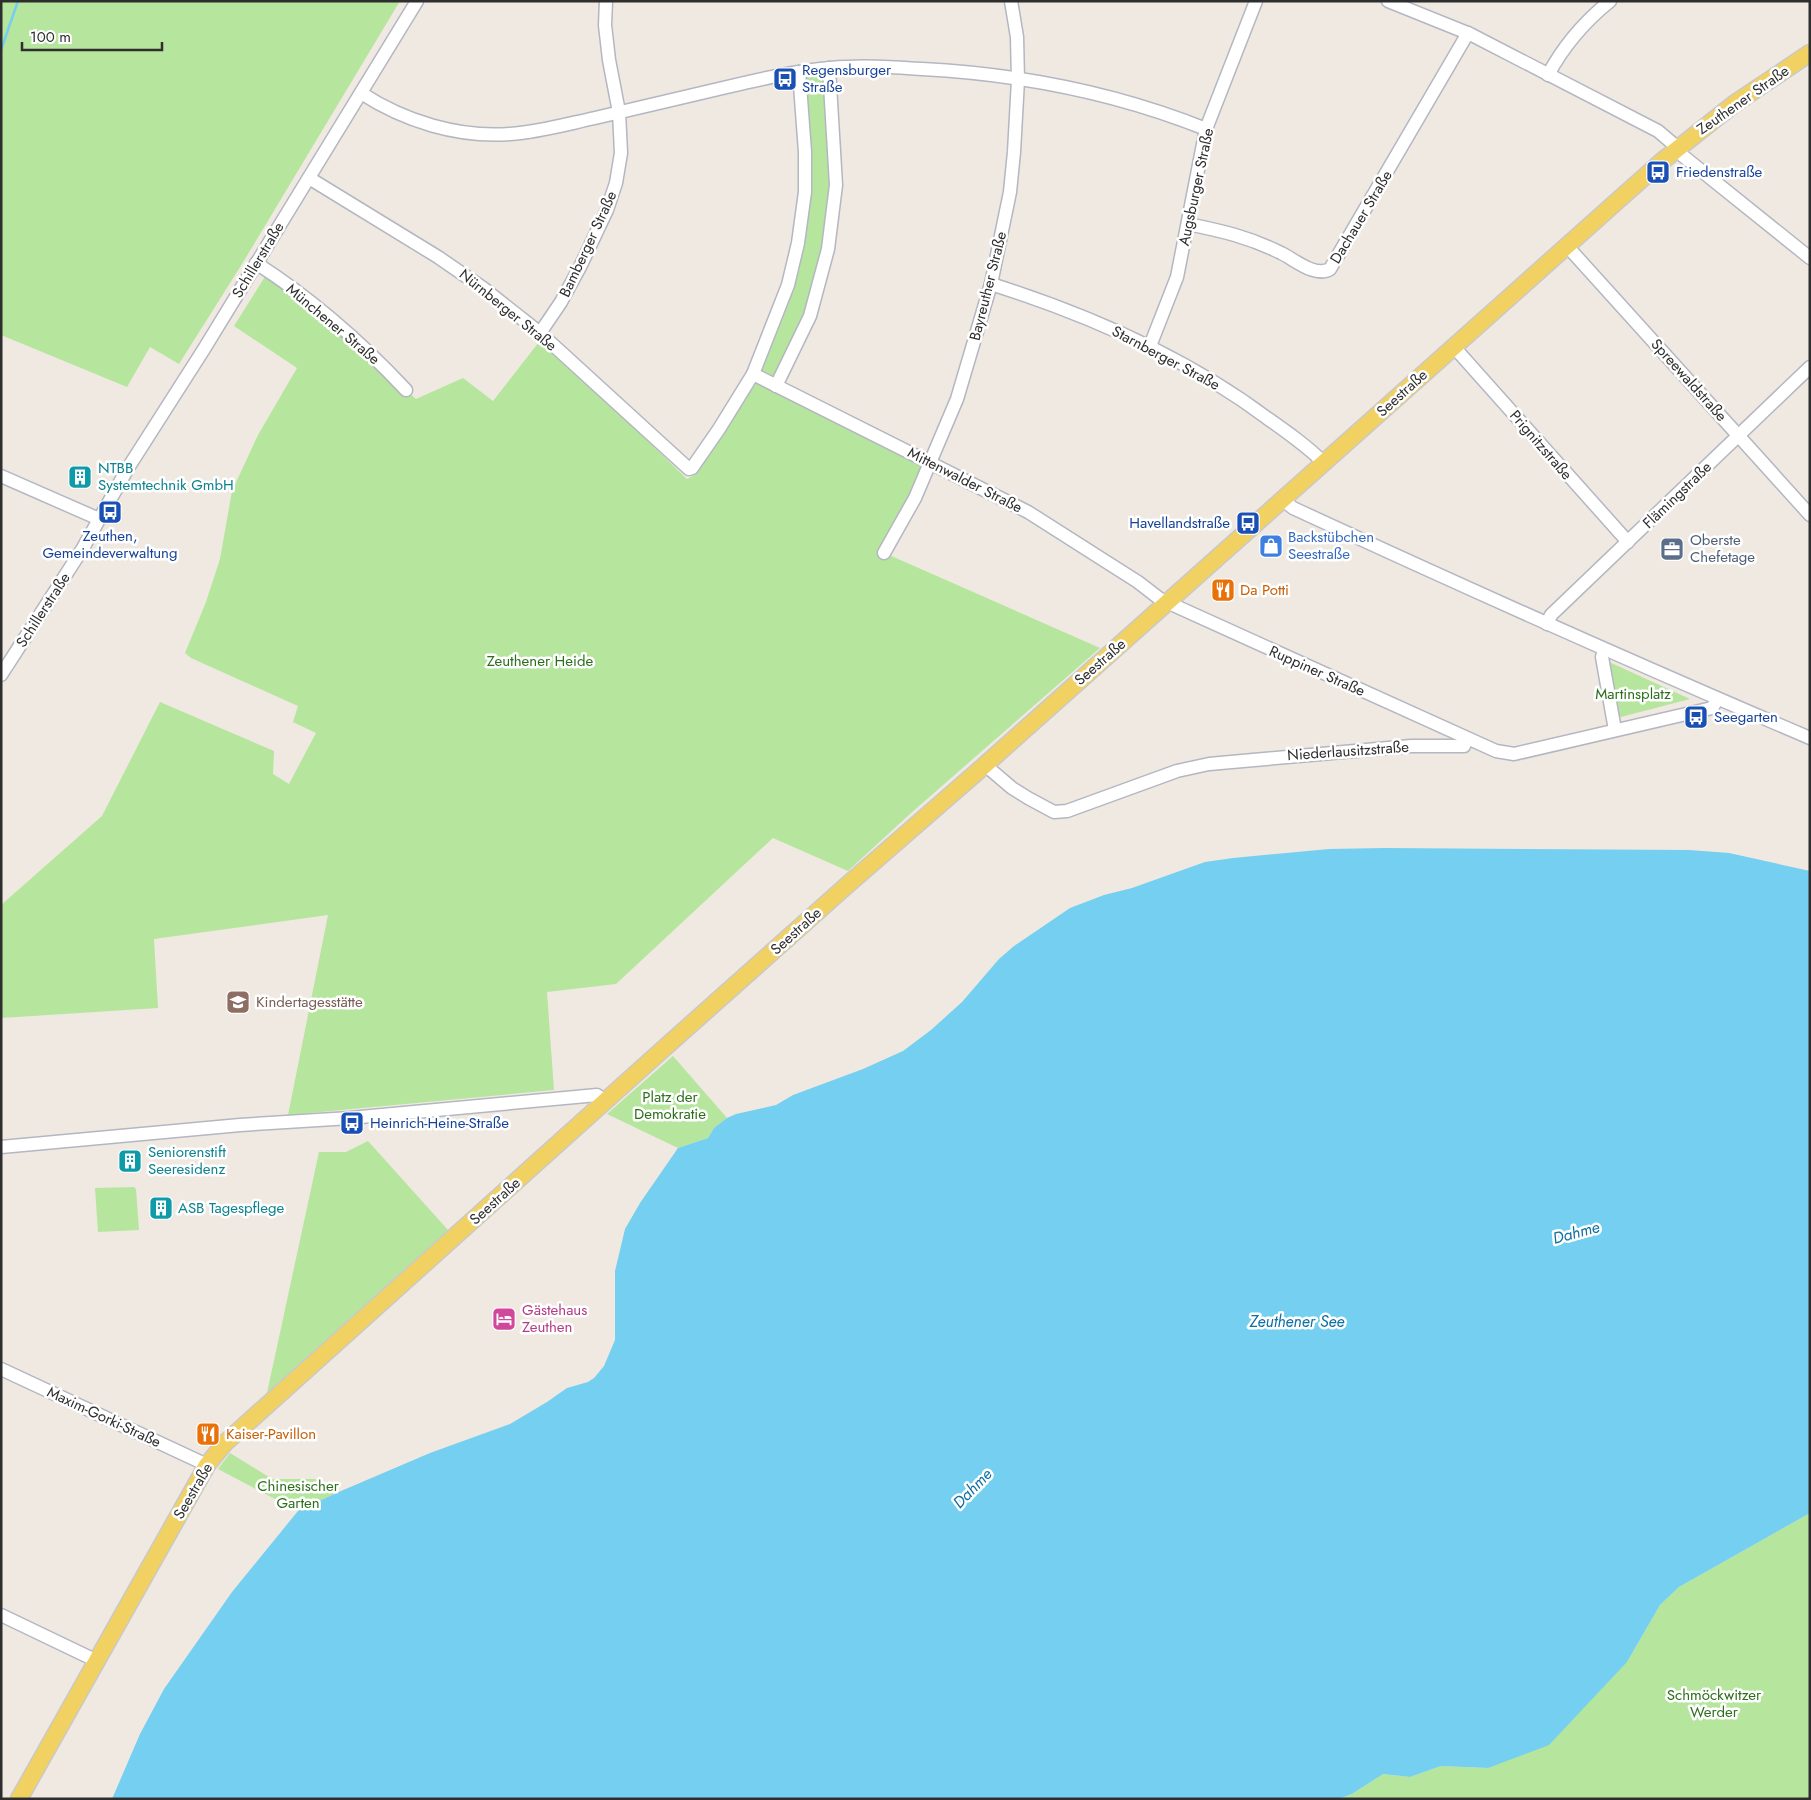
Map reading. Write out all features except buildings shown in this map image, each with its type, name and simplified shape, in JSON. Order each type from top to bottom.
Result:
[{"type":"main road","name":"Zeuthener Straße","points":[[1678,148],[1738,100],[1810,53]]},
{"type":"main road","name":"Seestraße","points":[[19,1799],[207,1466],[231,1437],[845,887],[985,765],[1678,148]]},
{"type":"street","name":"Schillerstraße","points":[[1,675],[82,548],[128,468],[417,1]]},
{"type":"street","name":"Bamberger Straße","points":[[540,333],[564,296],[607,210],[616,183],[621,153],[619,112],[609,60],[605,25],[606,1]]},
{"type":"street","name":"Bayreuther Straße","points":[[884,553],[914,500],[960,392],[991,284],[1010,192],[1018,80],[1017,37],[1011,1]]},
{"type":"street","name":"Augsburger Straße","points":[[1150,346],[1177,277],[1206,129],[1256,1]]},
{"type":"street","points":[[1388,1],[1415,6],[1658,131],[1678,148],[1683,156],[1810,258]]},
{"type":"street","points":[[1548,75],[1574,34],[1610,1]]},
{"type":"street","name":"Dachauer Straße","points":[[1188,224],[1239,235],[1314,270],[1321,272],[1330,269],[1468,33]]},
{"type":"street","points":[[361,93],[397,113],[440,128],[508,134],[530,132],[755,80],[799,72],[829,68],[882,67],[953,70],[1079,90],[1168,114],[1206,129]]},
{"type":"street","points":[[776,386],[810,316],[828,249],[836,185],[829,68]]},
{"type":"street","points":[[753,374],[788,285],[799,236],[805,192],[805,152],[799,72]]},
{"type":"street","name":"Nürnberger Straße","points":[[309,178],[438,257],[483,288],[540,333],[688,469],[692,468],[719,429],[753,374]]},
{"type":"street","name":"Spreewaldstraße","points":[[1567,246],[1810,515]]},
{"type":"street","name":"Münchener Straße","points":[[256,263],[318,307],[379,362],[406,390]]},
{"type":"street","name":"Starnberger Straße","points":[[991,284],[1063,308],[1150,346],[1198,372],[1245,402],[1294,437],[1324,463]]},
{"type":"street","name":"Prignitzstraße","points":[[1454,347],[1628,542]]},
{"type":"street","name":"Flämingstraße","points":[[1547,624],[1551,615],[1810,367]]},
{"type":"street","name":"Mittenwalder Straße","points":[[753,374],[1028,512],[1167,602]]},
{"type":"street","points":[[1,476],[99,519]]},
{"type":"street","points":[[1283,500],[1293,508],[1604,650],[1717,700],[1810,738]]},
{"type":"street","name":"Ruppiner Straße","points":[[1167,602],[1467,739]]},
{"type":"street","points":[[1604,650],[1602,657],[1615,730]]},
{"type":"street","points":[[1467,739],[1496,751],[1514,754],[1712,708],[1717,700]]},
{"type":"street","name":"Niederlausitzstraße","points":[[985,765],[1012,788],[1054,812],[1067,811],[1177,771],[1206,764],[1411,746],[1464,746],[1467,739]]},
{"type":"street","points":[[1,1147],[598,1095],[605,1101]]},
{"type":"street","name":"Maxim-Gorki-Straße","points":[[1,1369],[207,1466]]},
{"type":"street","points":[[1,1615],[97,1662]]},
{"type":"green space","points":[[1,1],[400,1],[242,264],[179,364],[150,347],[127,387],[1,335]]},
{"type":"green space","points":[[825,74],[831,199],[825,239],[806,316],[774,379],[760,371],[796,266],[805,77]]},
{"type":"green space","name":"Zeuthener Heide","points":[[266,275],[307,303],[416,399],[463,378],[493,401],[539,342],[625,419],[687,479],[696,474],[756,383],[924,467],[880,551],[1100,648],[911,813],[848,871],[773,838],[616,984],[547,992],[554,1090],[288,1115],[328,915],[154,939],[158,1008],[1,1018],[1,905],[102,816],[160,702],[274,751],[273,774],[289,784],[316,733],[293,722],[298,706],[191,658],[185,653],[206,602],[220,559],[232,491],[258,435],[297,368],[234,326]]},
{"type":"green space","name":"Martinsplatz","points":[[1607,661],[1690,699],[1617,718]]},
{"type":"green space","name":"Platz der Demokratie","points":[[673,1056],[727,1118],[714,1128],[708,1138],[678,1148],[607,1114]]},
{"type":"green space","points":[[368,1141],[448,1230],[267,1393],[319,1152],[346,1152]]},
{"type":"green space","points":[[134,1187],[136,1189],[139,1230],[98,1232],[95,1188]]},
{"type":"green space","name":"Chinesischer Garten","points":[[230,1453],[272,1479],[315,1479],[334,1494],[298,1511],[218,1469]]},
{"type":"green space","name":"Schmöckwitzer Werder","points":[[1810,1513],[1810,1799],[1338,1799],[1352,1794],[1383,1774],[1410,1777],[1441,1766],[1488,1768],[1627,1662],[1660,1605],[1679,1587]]},
{"type":"water","name":"Zeuthener See","points":[[1329,849],[1689,850],[1729,853],[1810,871],[1810,1513],[1679,1587],[1660,1605],[1627,1662],[1549,1745],[1488,1768],[1441,1766],[1410,1777],[1383,1774],[1352,1794],[1338,1799],[112,1799],[140,1734],[164,1689],[232,1592],[298,1511],[430,1453],[510,1424],[567,1388],[588,1382],[594,1378],[604,1366],[615,1340],[615,1271],[625,1229],[640,1203],[678,1148],[708,1138],[714,1128],[736,1114],[776,1105],[793,1095],[863,1069],[903,1051],[931,1030],[962,1002],[999,959],[1014,946],[1070,908],[1205,862]]},
{"type":"waterway","points":[[1,50],[18,1]]},
{"type":"place","name":"Regensburger Straße","points":[[785,79]]},
{"type":"place","name":"Friedenstraße","points":[[1658,172]]},
{"type":"place","name":"NTBB Systemtechnik GmbH","points":[[80,477]]},
{"type":"place","name":"Zeuthen, Gemeindeverwaltung","points":[[110,512]]},
{"type":"place","name":"Havellandstraße","points":[[1248,523]]},
{"type":"place","name":"Backstübchen Seestraße","points":[[1271,546]]},
{"type":"place","name":"Oberste Chefetage","points":[[1672,549]]},
{"type":"place","name":"Da Potti","points":[[1223,590]]},
{"type":"place","name":"Seegarten","points":[[1696,717]]},
{"type":"place","name":"Kindertagesstätte","points":[[238,1002]]},
{"type":"place","name":"Heinrich-Heine-Straße","points":[[352,1123]]},
{"type":"place","name":"Seniorenstift Seeresidenz","points":[[130,1161]]},
{"type":"place","name":"ASB Tagespflege","points":[[161,1208]]},
{"type":"place","name":"Gästehaus Zeuthen","points":[[504,1319]]},
{"type":"place","name":"Kaiser-Pavillon","points":[[208,1434]]},
{"type":"water label","name":"Dahme","points":[[1576,1232]]},
{"type":"water label","name":"Dahme","points":[[972,1488]]}]
